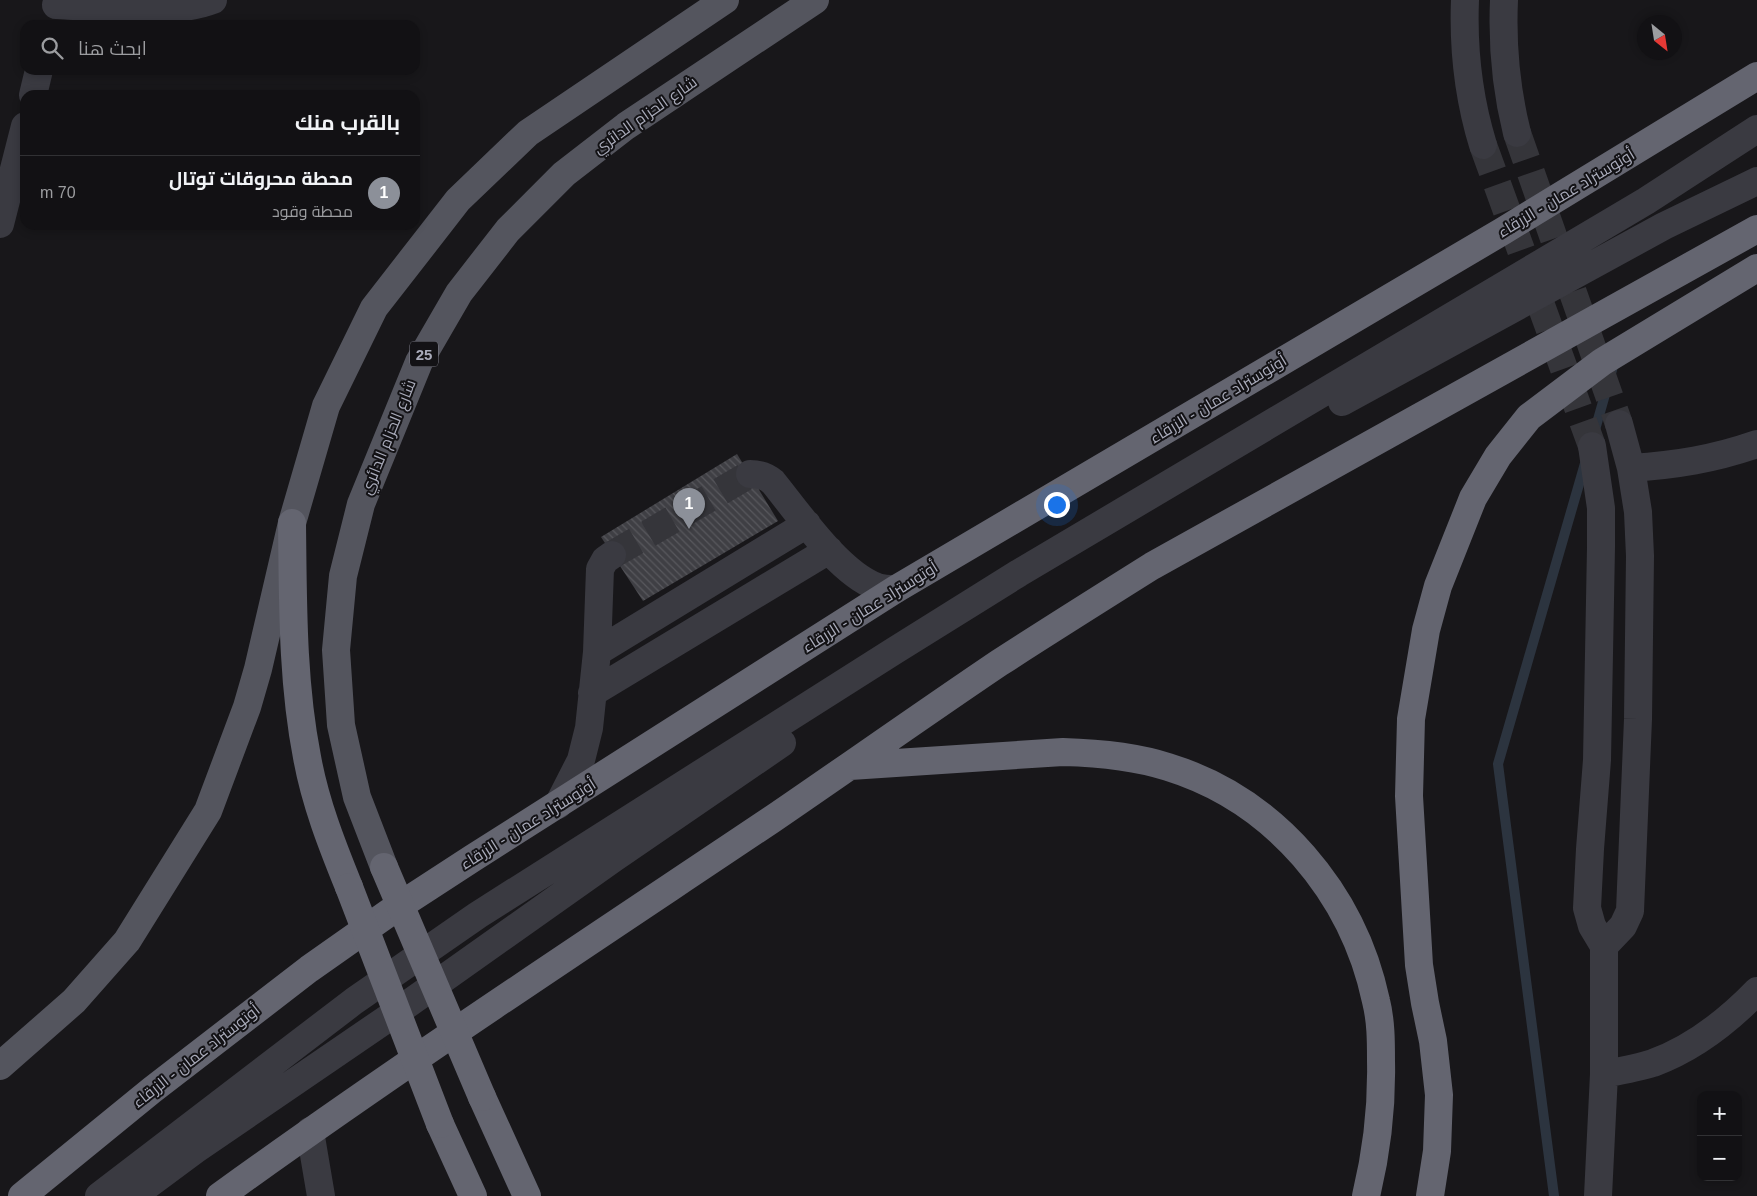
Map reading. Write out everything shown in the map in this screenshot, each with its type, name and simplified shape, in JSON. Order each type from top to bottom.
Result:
[{"type":"highway","name":"أوتوستراد عمان - الزرقاء","points":[[22,1196],[152,1090],[309,969],[407,901],[896,589],[1520,221],[1757,76]]},
{"type":"highway","points":[[220,1196],[470,1021],[1000,663],[1152,566],[1757,229]]},
{"type":"highway","points":[[1430,1196],[1437,1151],[1439,1096],[1433,1041],[1424,1003],[1419,965],[1409,796],[1411,719],[1426,630],[1438,586],[1473,498],[1498,456],[1529,417],[1602,362],[1757,268]]},
{"type":"highway","points":[[292,523],[294,656],[307,758],[324,821],[348,887],[440,1124],[473,1196]]},
{"type":"highway","points":[[850,766],[1063,752],[1099,753],[1134,758],[1168,767],[1201,780],[1233,796],[1262,816],[1290,840],[1315,868],[1337,899],[1354,932],[1368,967],[1377,1003],[1381,1040],[1381,1078],[1380,1121],[1374,1164],[1366,1196]]},
{"type":"highway","points":[[384,867],[482,1097],[527,1196]]},
{"type":"main road","points":[[0,1066],[74,1001],[127,941],[208,812],[247,707],[258,669],[292,523],[326,406],[374,308],[458,200],[528,133],[725,0]]},
{"type":"main road","name":"شارع الحزام الدائري","points":[[384,867],[357,797],[341,725],[336,650],[343,576],[361,504],[420,362],[459,293],[508,230],[564,174],[626,126],[815,0]]},
{"type":"street","points":[[54,10],[171,10],[201,5],[213,0]]},
{"type":"street","points":[[1465,0],[1464,43],[1467,78],[1473,112],[1483,145]]},
{"type":"street","points":[[1504,0],[1505,72],[1517,133]]},
{"type":"street","points":[[34,90],[38,75]]},
{"type":"street","points":[[99,1196],[354,1001],[478,915],[1011,578],[1646,201],[1757,129]]},
{"type":"street","points":[[0,224],[20,146]]},
{"type":"street","points":[[133,1196],[195,1150],[391,1016],[772,749],[909,663],[1062,568],[1359,392],[1664,226],[1757,181]]},
{"type":"street","points":[[1604,946],[1623,926],[1630,911],[1638,719],[1640,556],[1638,512],[1631,468],[1619,424]]},
{"type":"street","points":[[1631,468],[1695,462],[1757,444]]},
{"type":"street","points":[[1592,446],[1601,508],[1601,547],[1597,760],[1587,908],[1592,926],[1604,946],[1604,1074],[1598,1196]]},
{"type":"street","points":[[750,474],[759,474],[767,477],[829,550],[864,581],[879,588],[896,589]]},
{"type":"street","points":[[597,652],[807,524]]},
{"type":"street","points":[[592,693],[829,550]]},
{"type":"street","points":[[558,805],[581,760],[589,728],[597,652],[600,569],[605,560],[612,555]]},
{"type":"street","points":[[1604,1074],[1652,1063],[1679,1052],[1704,1037],[1728,1019],[1757,991]]},
{"type":"street","points":[[310,1132],[321,1196]]},
{"type":"building","points":[[737,454],[778,521],[643,601],[601,537]]},
{"type":"waterway","points":[[1591,444],[1614,363]]},
{"type":"waterway","points":[[1554,1196],[1498,764],[1586,460]]},
{"type":"tunnel","points":[[1517,133],[1619,424]]},
{"type":"tunnel","points":[[1483,145],[1592,446]]},
{"type":"tunnel","points":[[612,555],[750,474]]},
{"type":"place","name":"محطة محروقات توتال","points":[[689,529]]}]
